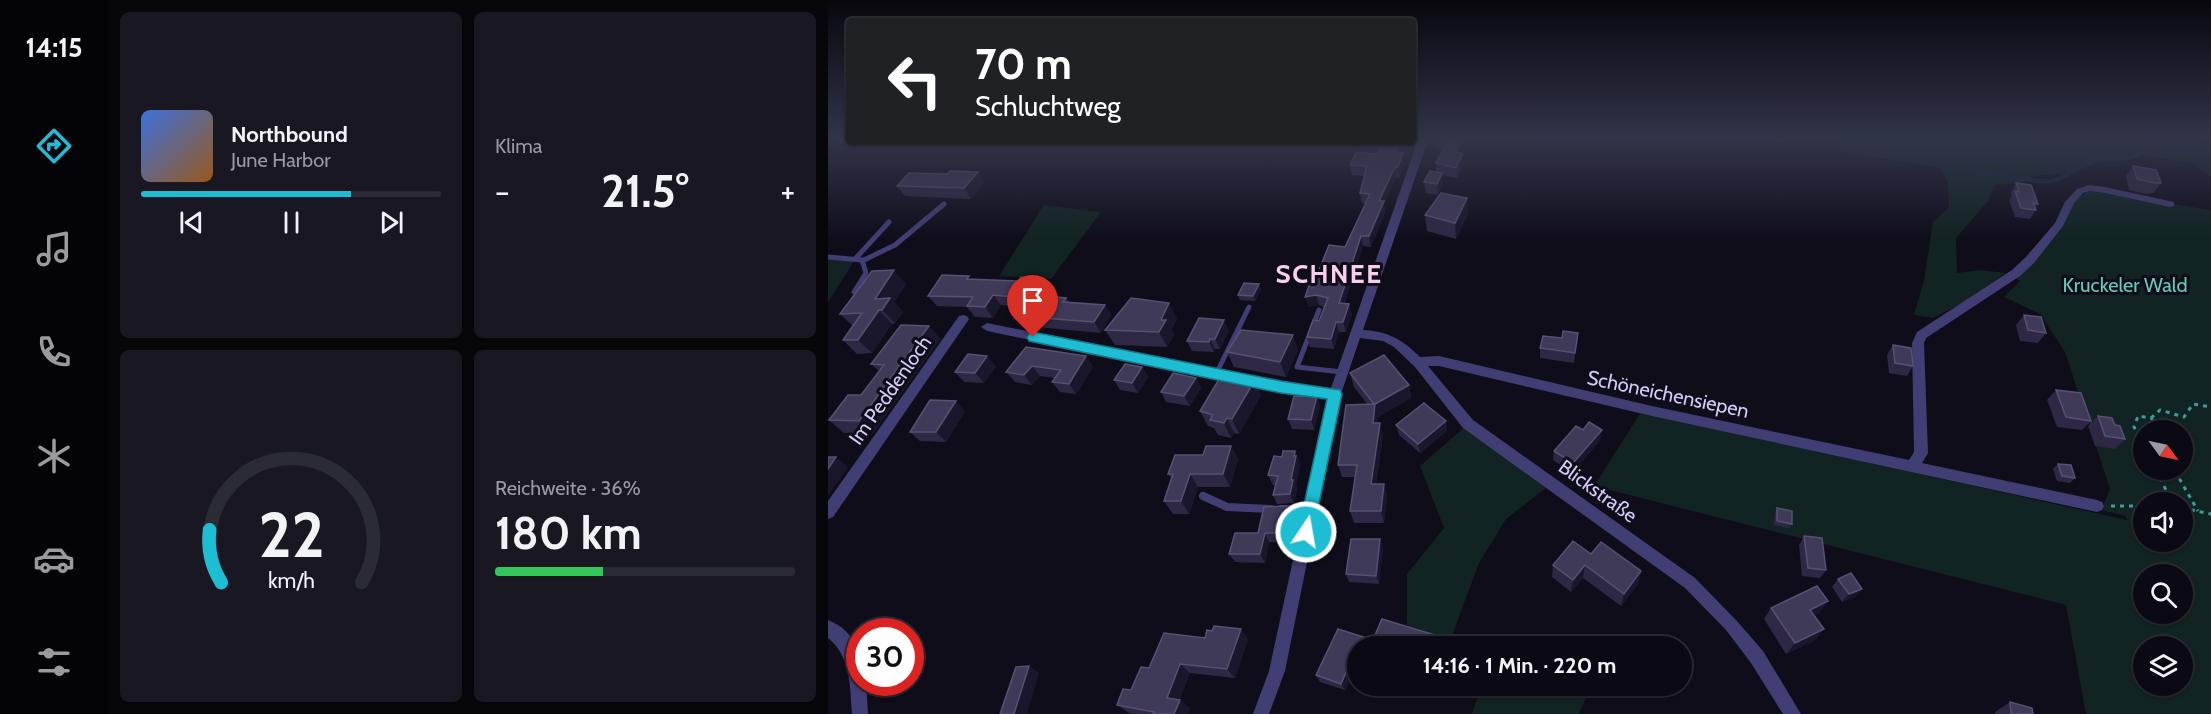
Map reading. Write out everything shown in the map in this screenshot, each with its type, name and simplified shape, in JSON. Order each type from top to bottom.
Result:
[{"type":"street","points":[[1261,714],[1277,671],[1335,394],[1411,173]]},
{"type":"street","points":[[1912,466],[1921,453],[1918,343],[1921,335],[2016,273],[2030,260],[2059,224],[2070,201],[2080,190],[2089,188],[2105,190],[2170,204]]},
{"type":"street","name":"Im Peddenloch","points":[[828,513],[963,319]]},
{"type":"street","points":[[987,327],[1281,387],[1335,394]]},
{"type":"street","name":"Blickstraße","points":[[1355,334],[1378,335],[1396,343],[1416,362],[1468,424],[1690,583],[1707,599],[1757,657],[1793,714]]},
{"type":"street","name":"Schöneichensiepen","points":[[1416,362],[1439,361],[1652,411],[2097,506]]},
{"type":"street","points":[[828,628],[844,640],[852,654],[857,674],[860,714]]},
{"type":"lane","points":[[828,257],[859,259],[895,245],[944,204]]},
{"type":"lane","points":[[859,259],[889,222]]},
{"type":"lane","points":[[854,292],[866,273],[859,259]]},
{"type":"lane","points":[[1216,374],[1249,307]]},
{"type":"lane","points":[[1319,310],[1298,367],[1342,372]]},
{"type":"lane","points":[[1203,496],[1213,504],[1233,508],[1311,509]]},
{"type":"path","points":[[2137,420],[2139,416],[2151,418],[2160,410],[2184,417],[2193,404],[2211,407]]},
{"type":"path","points":[[2180,480],[2198,511]]},
{"type":"path","points":[[2097,506],[2133,506]]},
{"type":"path","points":[[2193,510],[2211,514]]},
{"type":"green space","points":[[1943,173],[2066,173],[2033,176],[2022,183],[1995,185],[1988,201],[1956,238],[1957,273],[1980,270],[2006,273],[1967,301],[1933,318],[1914,315],[1924,280],[1933,222],[1949,207],[1948,183]]},
{"type":"green space","name":"Kruckeler Wald","points":[[2089,191],[2211,210],[2211,714],[2086,714],[2066,605],[1594,486],[1641,412],[2127,520],[2126,516],[2092,508],[2103,506],[2110,489],[2065,352],[2040,314],[2004,297],[2020,281],[2013,277],[2077,198]]},
{"type":"green space","points":[[1044,205],[1101,212],[1051,279],[999,276]]},
{"type":"green space","points":[[828,257],[856,258],[828,302]]},
{"type":"green space","points":[[1468,424],[1551,484],[1506,519],[1479,563],[1452,636],[1437,636],[1407,625],[1407,574],[1444,528],[1420,466]]},
{"type":"green space","points":[[1478,696],[1587,696],[1579,714],[1472,714]]},
{"type":"building","points":[[909,173],[977,173],[964,188],[897,186]]},
{"type":"building","points":[[1365,173],[1392,173],[1379,201],[1384,201],[1369,236],[1361,236],[1339,303],[1349,304],[1343,322],[1336,322],[1331,339],[1307,337],[1313,320],[1319,321],[1328,298],[1316,295],[1305,297],[1315,269],[1319,270],[1329,245],[1345,247],[1370,194],[1360,193]]},
{"type":"building","points":[[1429,173],[1442,173],[1437,184],[1424,182]]},
{"type":"building","points":[[2135,173],[2157,173],[2161,183],[2155,183],[2137,179]]},
{"type":"building","points":[[2016,183],[2031,185],[2038,204],[2033,203],[2036,210],[2021,208],[2015,191],[2019,192]]},
{"type":"building","points":[[1441,193],[1467,198],[1455,223],[1425,215]]},
{"type":"building","points":[[894,270],[875,299],[890,298],[882,310],[879,310],[858,340],[843,340],[862,313],[840,314],[872,271]]},
{"type":"building","points":[[942,275],[969,276],[967,279],[1018,281],[1021,277],[1038,279],[1024,298],[993,295],[985,307],[967,306],[973,297],[928,296]]},
{"type":"building","points":[[1244,283],[1259,284],[1253,296],[1238,295]]},
{"type":"building","points":[[1044,296],[1066,298],[1063,302],[1105,305],[1094,322],[1030,317]]},
{"type":"building","points":[[1131,298],[1169,303],[1161,320],[1166,320],[1159,332],[1105,330]]},
{"type":"building","points":[[2024,315],[2041,317],[2046,333],[2028,330]]},
{"type":"building","points":[[1199,318],[1224,320],[1215,339],[1210,339],[1209,342],[1187,341]]},
{"type":"building","points":[[901,325],[929,326],[859,421],[829,420],[848,395],[861,395],[884,365],[871,364]]},
{"type":"building","points":[[1241,330],[1293,335],[1280,362],[1227,352]]},
{"type":"building","points":[[1563,331],[1578,333],[1575,353],[1540,348],[1543,336],[1562,338]]},
{"type":"building","points":[[1893,345],[1911,348],[1913,366],[1895,363]]},
{"type":"building","points":[[1026,347],[1086,356],[1069,384],[1052,382],[1061,370],[1032,366],[1024,375],[1006,372]]},
{"type":"building","points":[[968,354],[987,356],[975,373],[955,372]]},
{"type":"building","points":[[1384,355],[1409,385],[1375,404],[1373,423],[1380,423],[1371,484],[1384,484],[1381,511],[1350,511],[1357,465],[1338,465],[1346,405],[1374,404],[1350,373]]},
{"type":"building","points":[[1125,364],[1142,367],[1132,383],[1114,380]]},
{"type":"building","points":[[1173,373],[1196,378],[1184,396],[1161,392]]},
{"type":"building","points":[[1222,374],[1255,380],[1232,419],[1227,418],[1224,423],[1210,420],[1213,415],[1200,411]]},
{"type":"building","points":[[2056,390],[2081,393],[2091,421],[2066,417]]},
{"type":"building","points":[[1294,396],[1317,396],[1311,420],[1288,419]]},
{"type":"building","points":[[930,400],[956,401],[936,432],[910,432]]},
{"type":"building","points":[[1424,403],[1446,421],[1418,444],[1396,425]]},
{"type":"building","points":[[2098,416],[2112,418],[2115,425],[2120,426],[2125,439],[2105,436]]},
{"type":"building","points":[[1589,422],[1602,430],[1573,463],[1554,451],[1576,426],[1583,430]]},
{"type":"building","points":[[1206,446],[1231,446],[1223,474],[1190,474],[1181,501],[1164,501],[1173,474],[1168,474],[1175,455],[1203,455]]},
{"type":"building","points":[[1283,451],[1295,451],[1294,456],[1296,456],[1290,494],[1273,495],[1278,476],[1268,475],[1274,456],[1282,457]]},
{"type":"building","points":[[828,457],[836,457],[828,469]]},
{"type":"building","points":[[2058,464],[2071,465],[2075,478],[2062,476]]},
{"type":"building","points":[[1287,506],[1281,533],[1265,533],[1260,554],[1229,554],[1235,533],[1258,533],[1264,507]]},
{"type":"building","points":[[1777,508],[1792,511],[1792,524],[1777,521]]},
{"type":"building","points":[[1804,536],[1822,538],[1826,570],[1808,568]]},
{"type":"building","points":[[1351,539],[1380,539],[1376,576],[1346,574]]},
{"type":"building","points":[[1573,541],[1591,554],[1601,542],[1641,571],[1624,594],[1585,565],[1573,580],[1553,565]]},
{"type":"building","points":[[1851,573],[1862,589],[1849,594],[1838,579]]},
{"type":"building","points":[[1817,586],[1828,601],[1810,610],[1824,629],[1795,643],[1771,608]]},
{"type":"building","points":[[1382,619],[1438,636],[1378,636],[1375,635]]},
{"type":"building","points":[[1214,626],[1241,629],[1227,669],[1180,664],[1167,698],[1180,700],[1174,714],[1153,714],[1154,712],[1117,705],[1123,689],[1131,690],[1141,667],[1149,668],[1164,633],[1205,638],[1207,630],[1212,631]]},
{"type":"building","points":[[1338,629],[1360,636],[1347,636],[1347,670],[1341,684],[1316,675]]},
{"type":"building","points":[[1029,666],[1014,714],[1000,714],[1016,667]]},
{"type":"building","points":[[2010,702],[2032,708],[2033,714],[2011,714]]},
{"type":"waterway","points":[[1986,173],[2044,181],[2051,181],[2069,173]]},
{"type":"district","name":"SCHNEE","points":[[1329,274]]},
{"type":"route","points":[[1033,337],[1281,387],[1335,394],[1306,532]]}]
